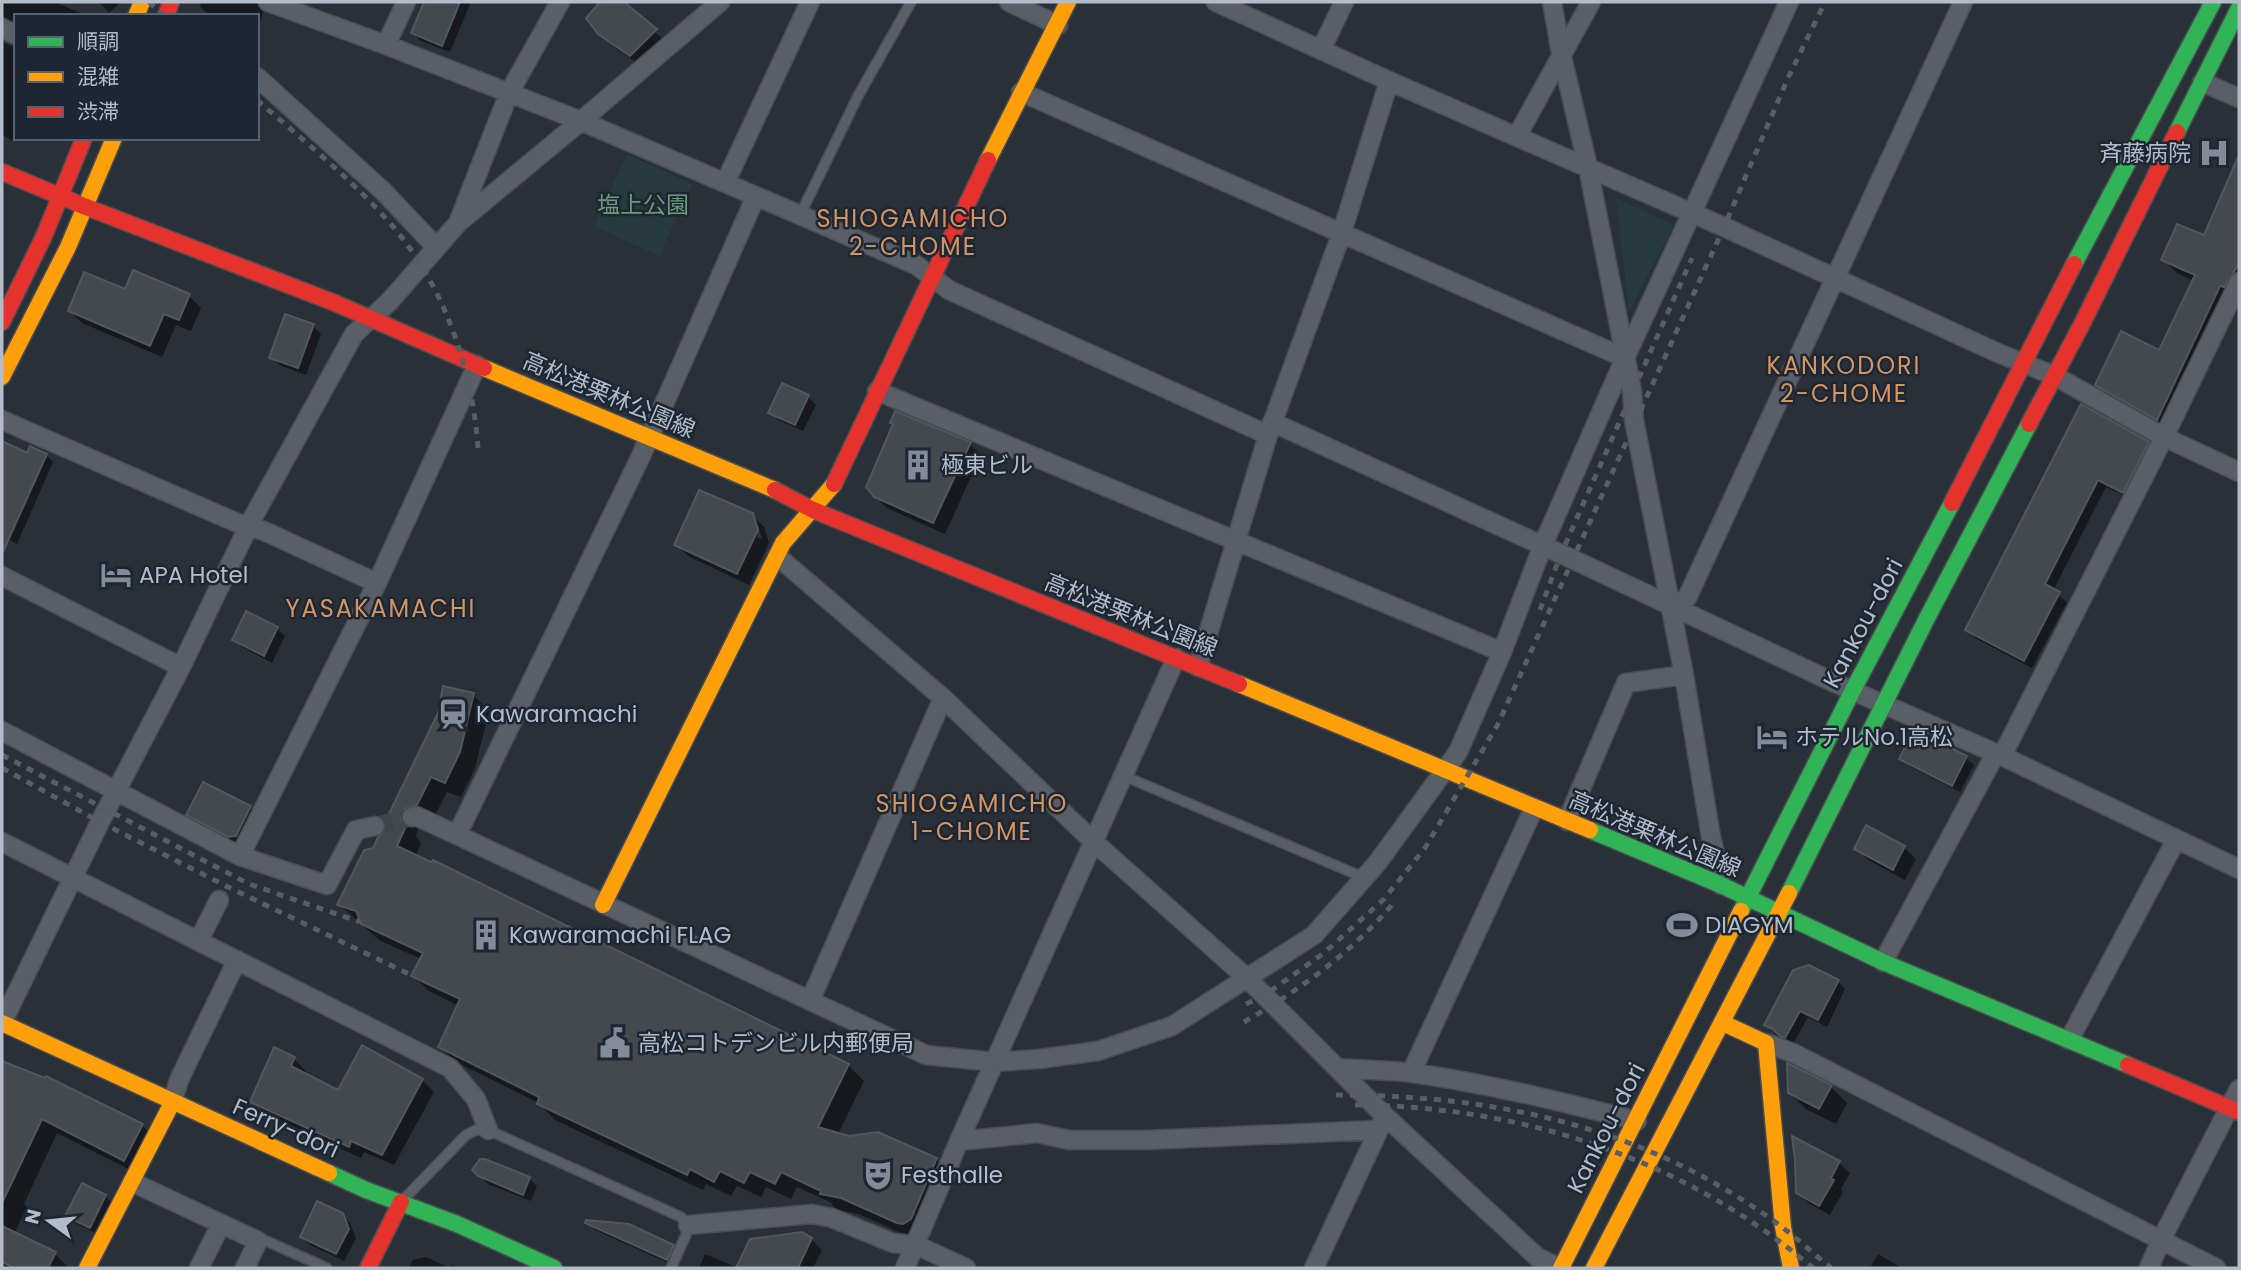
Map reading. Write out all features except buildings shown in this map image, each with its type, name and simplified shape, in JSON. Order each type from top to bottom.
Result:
[{"type":"main road","points":[[603,905],[783,543],[833,485],[1021,92],[1069,2]]},
{"type":"main road","name":"Kankou-dori","points":[[1561,1268],[1853,690],[2213,2]]},
{"type":"main road","points":[[1594,1268],[1723,1023],[1884,703],[2055,376],[2239,8]]},
{"type":"main road","points":[[2,322],[83,140]]},
{"type":"main road","points":[[2,377],[86,207],[113,140]]},
{"type":"main road","name":"高松港栗林公園線","points":[[2,172],[370,319],[768,486],[813,510],[1721,885],[1883,962],[2234,1110]]},
{"type":"main road","name":"Ferry-dori","points":[[2,1023],[366,1190],[401,1202],[531,1263],[554,1268]]},
{"type":"main road","points":[[1723,1023],[1766,1043],[1783,1227],[1792,1266]]},
{"type":"main road","points":[[87,1268],[172,1103]]},
{"type":"main road","points":[[368,1268],[401,1202]]},
{"type":"street","points":[[173,2],[188,14]]},
{"type":"street","points":[[268,2],[581,121],[916,265],[949,290],[1544,545],[1853,690],[1999,754],[2239,869]]},
{"type":"street","points":[[386,45],[406,2]]},
{"type":"street","points":[[458,223],[509,93],[560,2]]},
{"type":"street","points":[[2,1023],[249,526],[354,334],[389,302],[458,223],[720,2]]},
{"type":"street","points":[[725,183],[810,2]]},
{"type":"street","points":[[1009,2],[1058,25]]},
{"type":"street","points":[[1216,2],[1998,353],[2055,376],[2164,437],[2239,472]]},
{"type":"street","points":[[1321,50],[1344,2]]},
{"type":"street","points":[[1552,2],[1632,391],[1634,420],[1684,675],[1721,885]]},
{"type":"street","points":[[1517,136],[1591,2]]},
{"type":"street","points":[[412,817],[416,816],[926,1055],[994,1062],[1039,1059],[1098,1051],[1172,1026],[1314,935],[1365,878],[1458,752],[1625,358],[1788,2]]},
{"type":"street","points":[[1671,606],[1687,598],[1963,2]]},
{"type":"street","points":[[259,79],[383,191],[436,247]]},
{"type":"street","points":[[1198,667],[1270,429],[1342,232],[1389,81]]},
{"type":"street","points":[[2202,82],[2239,98]]},
{"type":"street","points":[[1021,92],[1625,358]]},
{"type":"street","points":[[457,835],[649,436],[756,196]]},
{"type":"street","points":[[1883,962],[1999,754],[2164,437],[2239,282]]},
{"type":"street","points":[[240,856],[377,583],[477,365]]},
{"type":"street","points":[[877,391],[1502,652]]},
{"type":"street","points":[[2,420],[377,583]]},
{"type":"street","points":[[777,555],[943,698],[1094,842],[1248,979],[1338,1068],[1381,1123],[1537,1257],[1561,1268]]},
{"type":"street","points":[[2,576],[181,667]]},
{"type":"street","points":[[905,1268],[994,1062],[1176,658]]},
{"type":"street","points":[[1567,821],[1626,682],[1684,675]]},
{"type":"street","points":[[810,1001],[943,698]]},
{"type":"street","points":[[2,731],[240,856],[327,885],[356,830],[375,826]]},
{"type":"street","points":[[1411,1073],[1534,808]]},
{"type":"street","points":[[2069,1040],[2176,840]]},
{"type":"street","points":[[2,842],[450,1069],[476,1099],[488,1130]]},
{"type":"street","points":[[199,940],[219,900]]},
{"type":"street","points":[[172,1103],[179,1080],[237,960]]},
{"type":"street","points":[[1766,1043],[1793,1053],[2216,1268]]},
{"type":"street","points":[[1338,1068],[1411,1073],[1529,1095],[1637,1121]]},
{"type":"street","points":[[2149,1268],[2161,1240],[2234,1110],[2239,1088]]},
{"type":"street","points":[[959,1142],[1037,1133],[1069,1140],[1146,1140],[1381,1123]]},
{"type":"street","points":[[1314,1268],[1381,1123]]},
{"type":"street","points":[[132,1182],[258,1241],[244,1268]]},
{"type":"street","points":[[688,1225],[812,1214],[832,1218],[893,1243],[916,1245],[966,1268]]},
{"type":"street","points":[[199,1268],[221,1224]]},
{"type":"lane","points":[[800,215],[858,96],[911,2]]},
{"type":"lane","points":[[1124,776],[1365,878]]},
{"type":"lane","points":[[401,1202],[466,1135],[476,1130],[488,1130],[681,1217],[688,1225],[686,1236],[671,1268]]},
{"type":"lane","points":[[258,1241],[264,1240],[327,1268]]},
{"type":"green space","name":"塩上公園","points":[[627,154],[692,184],[659,256],[594,226]]},
{"type":"green space","points":[[1616,198],[1674,225],[1629,312]]},
{"type":"tunnel","points":[[375,826],[412,817]]},
{"type":"railway","points":[[149,2],[162,14]]},
{"type":"railway","points":[[1246,1004],[1265,995],[1324,953],[1384,899],[1425,848],[1498,724],[1724,227],[1788,78],[1825,2]]},
{"type":"railway","points":[[259,102],[375,206],[409,247],[426,273],[452,328],[462,358],[475,418],[478,448]]},
{"type":"railway","points":[[1540,610],[1561,554],[1692,258]]},
{"type":"railway","points":[[2,755],[249,884],[360,922]]},
{"type":"railway","points":[[2,768],[100,822],[226,886],[411,975]]},
{"type":"railway","points":[[1244,1022],[1326,968],[1363,936],[1396,900]]},
{"type":"railway","points":[[1336,1095],[1456,1102],[1514,1111],[1571,1124],[1626,1142],[1679,1165],[1731,1193],[1782,1227],[1831,1268]]},
{"type":"railway","points":[[1355,1105],[1418,1108],[1479,1116],[1540,1128],[1599,1146],[1656,1169],[1711,1197],[1763,1230],[1813,1268]]},
{"type":"traffic: fast","points":[[2074,264],[2213,2]]},
{"type":"traffic: fast","points":[[2177,132],[2239,8]]},
{"type":"traffic: fast","points":[[1789,893],[1926,620],[2029,424]]},
{"type":"traffic: fast","points":[[1741,911],[1952,503]]},
{"type":"traffic: fast","points":[[1590,830],[1721,885],[1883,962],[2128,1065]]},
{"type":"traffic: fast","points":[[329,1173],[457,1224],[554,1268]]},
{"type":"traffic: slow","points":[[137,14],[142,2]]},
{"type":"traffic: slow","points":[[988,160],[1068,2]]},
{"type":"traffic: slow","points":[[2,377],[68,247],[113,140]]},
{"type":"traffic: slow","points":[[484,368],[775,490]]},
{"type":"traffic: slow","points":[[603,905],[783,543],[834,484]]},
{"type":"traffic: slow","points":[[1239,684],[1590,830]]},
{"type":"traffic: slow","points":[[1594,1268],[1789,893]]},
{"type":"traffic: slow","points":[[1561,1268],[1741,911]]},
{"type":"traffic: slow","points":[[2,1023],[329,1173]]},
{"type":"traffic: slow","points":[[1723,1023],[1766,1043],[1783,1227],[1791,1268]]},
{"type":"traffic: slow","points":[[87,1268],[172,1103]]},
{"type":"traffic: jam","points":[[167,14],[171,2]]},
{"type":"traffic: jam","points":[[2029,424],[2177,132]]},
{"type":"traffic: jam","points":[[2,322],[44,236],[83,140]]},
{"type":"traffic: jam","points":[[834,484],[988,160]]},
{"type":"traffic: jam","points":[[2,172],[335,303],[484,368]]},
{"type":"traffic: jam","points":[[1952,503],[2074,264]]},
{"type":"traffic: jam","points":[[775,490],[813,510],[1239,684]]},
{"type":"traffic: jam","points":[[2128,1065],[2239,1112]]},
{"type":"traffic: jam","points":[[368,1268],[401,1202]]},
{"type":"place","name":"斉藤病院","points":[[2214,153]]},
{"type":"place","name":"極東ビル","points":[[918,465]]},
{"type":"place","name":"APA Hotel","points":[[116,575]]},
{"type":"place","name":"Kawaramachi","points":[[453,714]]},
{"type":"place","name":"ホテルNo.1高松","points":[[1772,737]]},
{"type":"place","name":"DIAGYM","points":[[1682,925]]},
{"type":"place","name":"Kawaramachi FLAG","points":[[486,935]]},
{"type":"place","name":"高松コトデンビル内郵便局","points":[[615,1043]]},
{"type":"place","name":"Festhalle","points":[[878,1175]]},
{"type":"district","name":"SHIOGAMICHO 2-CHOME","points":[[913,233]]},
{"type":"district","name":"KANKODORI 2-CHOME","points":[[1844,380]]},
{"type":"district","name":"YASAKAMACHI","points":[[381,609]]},
{"type":"district","name":"SHIOGAMICHO 1-CHOME","points":[[972,818]]}]
